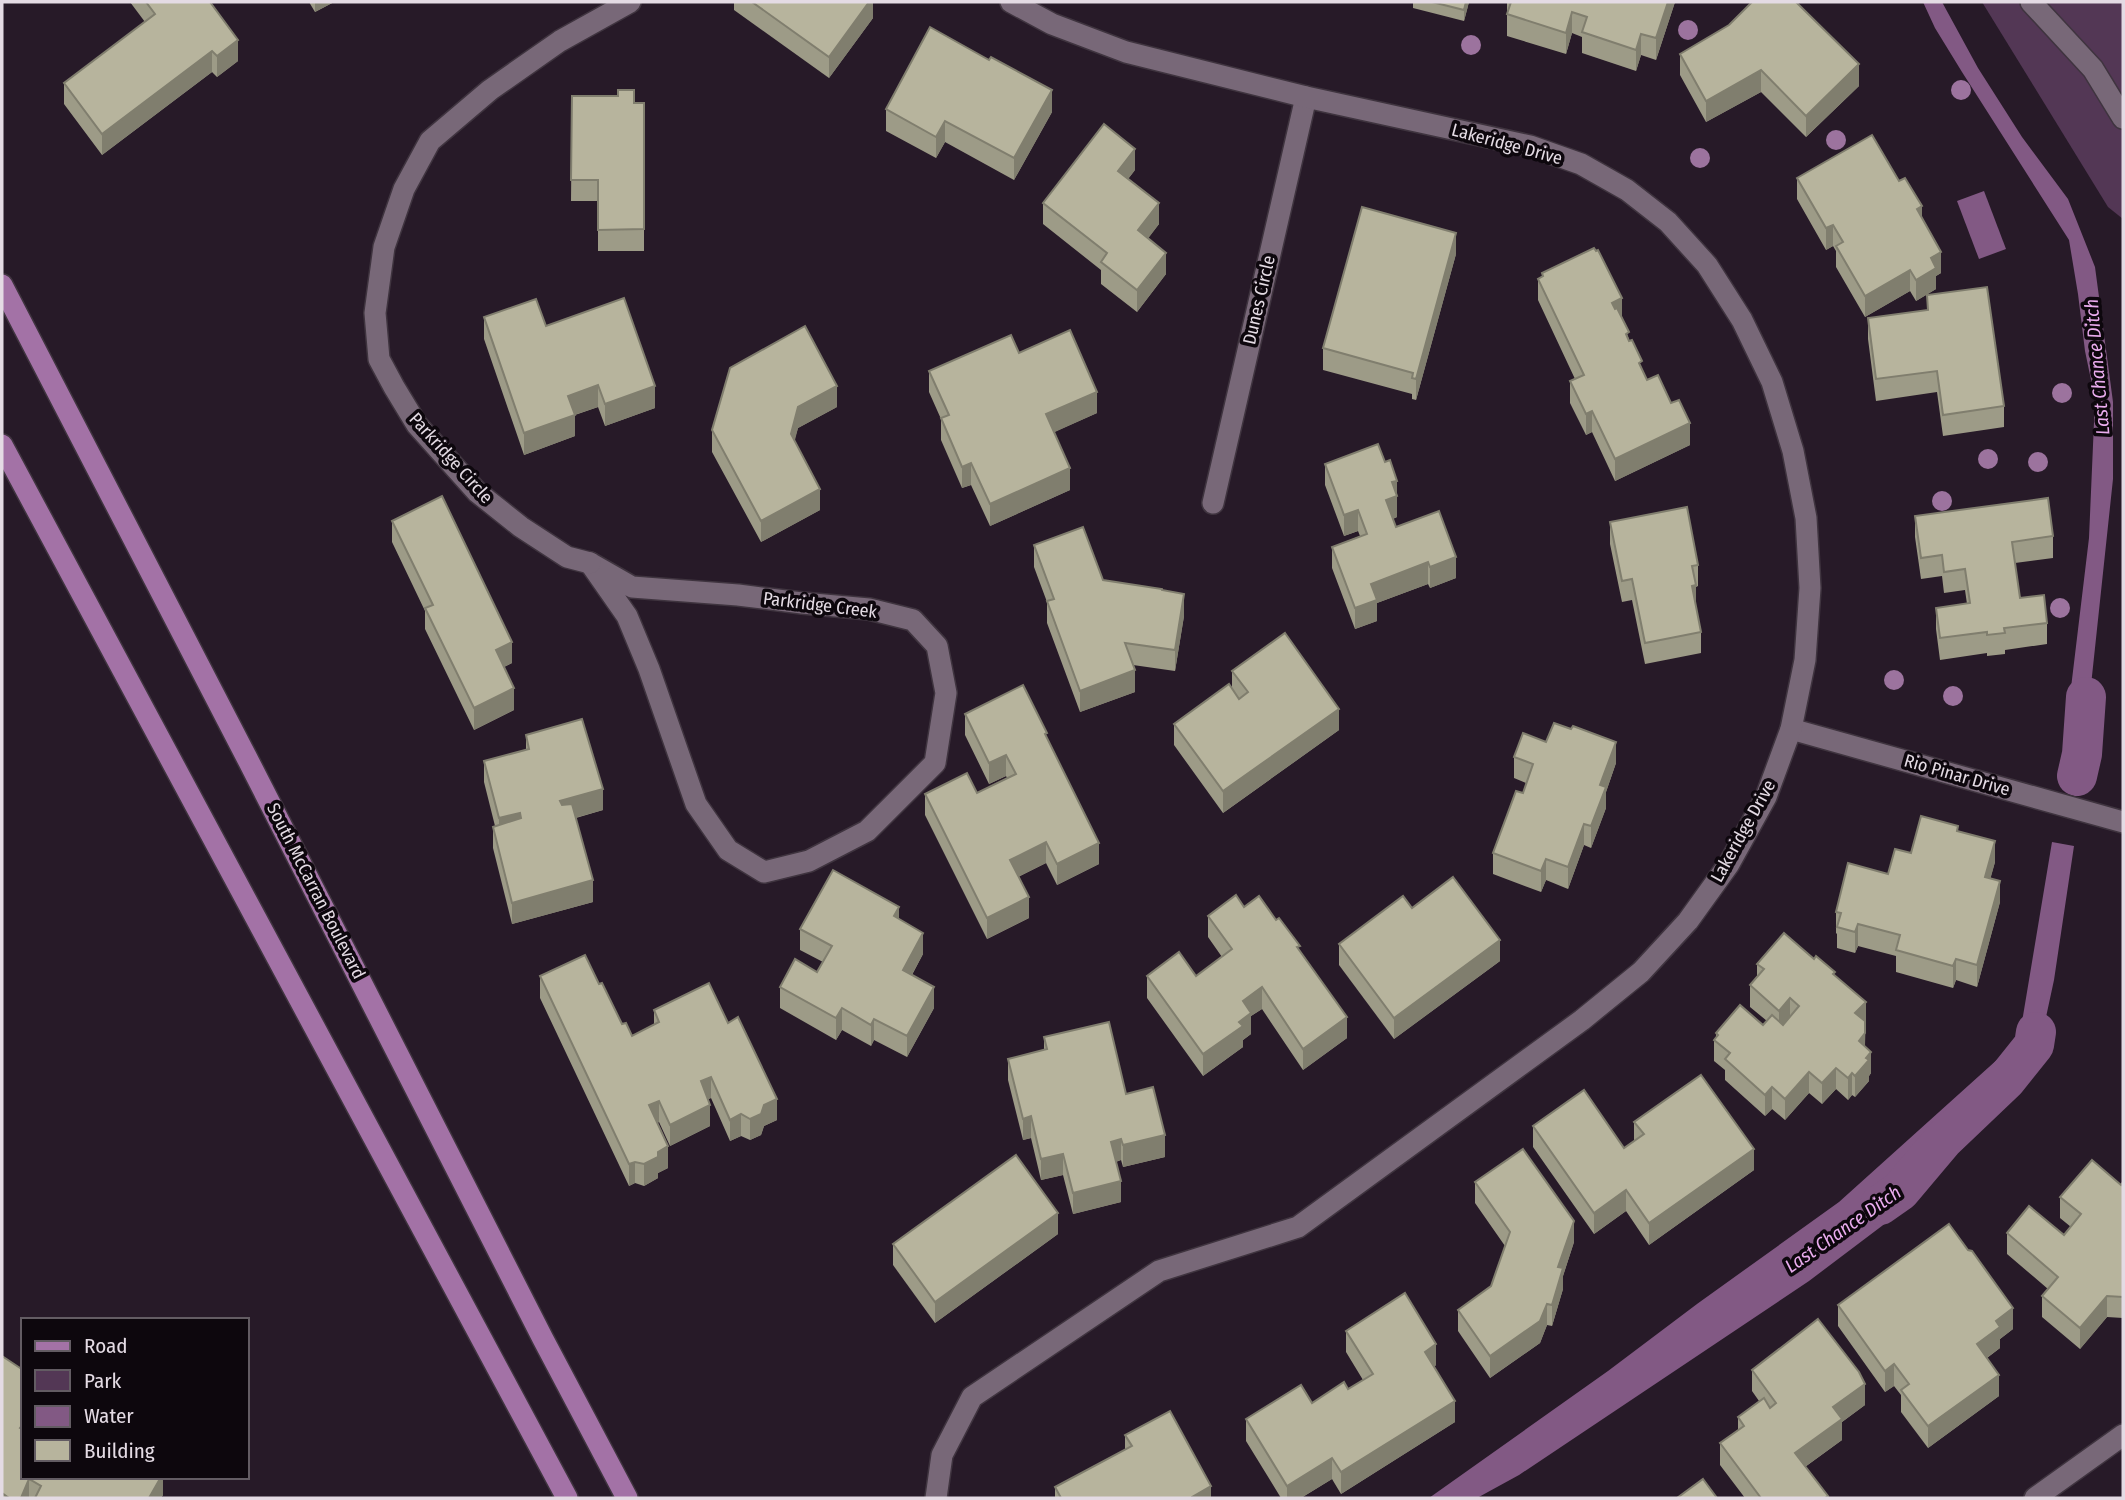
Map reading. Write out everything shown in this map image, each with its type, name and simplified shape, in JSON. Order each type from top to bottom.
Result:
[{"type":"main road","name":"South McCarran Boulevard","points":[[2,285],[627,1498]]},
{"type":"main road","points":[[2,445],[567,1498]]},
{"type":"street","name":"Parkridge Circle","points":[[590,562],[567,557],[521,527],[477,492],[417,425],[379,359],[375,313],[384,247],[404,189],[430,141],[490,90],[560,41],[630,2]]},
{"type":"street","name":"Lakeridge Drive","points":[[936,1498],[942,1455],[972,1397],[1158,1271],[1298,1227],[1582,1020],[1641,972],[1688,921],[1729,864],[1766,797],[1791,729],[1805,660],[1810,588],[1806,518],[1794,451],[1772,382],[1742,320],[1707,265],[1668,222],[1627,190],[1581,164],[1530,146],[1306,97],[1126,52],[1052,24],[1011,2]]},
{"type":"street","points":[[2031,2],[2093,69],[2123,118]]},
{"type":"street","name":"Dunes Circle","points":[[1213,503],[1306,97]]},
{"type":"street","name":"Parkridge Creek","points":[[590,562],[632,587],[869,609],[913,620],[937,646],[946,692],[935,763],[867,831],[809,861],[764,872],[728,849],[696,803],[627,615],[590,562]]},
{"type":"street","name":"Rio Pinar Drive","points":[[1791,729],[2123,822]]},
{"type":"street","points":[[2035,1498],[2123,1435]]},
{"type":"green space","points":[[1982,2],[2123,2],[2123,219],[2108,207]]},
{"type":"water","points":[[1923,2],[1942,2],[1978,68],[2022,137],[2068,199],[2095,267],[2113,402],[2113,479],[2084,751],[2064,746],[2089,538],[2095,399],[2085,351],[2069,240],[1935,28]]},
{"type":"water","points":[[1984,191],[2006,249],[1979,259],[1957,201]]},
{"type":"water","points":[[2052,842],[2074,846],[2054,980],[2040,1045],[1920,1167],[1911,1204],[1809,1281],[1519,1475],[1477,1498],[1429,1498],[1839,1202],[2019,1040]]},
{"type":"building","points":[[146,2],[210,2],[238,40],[217,56],[212,51],[102,134],[64,83],[155,14]]},
{"type":"building","points":[[752,2],[869,2],[829,57]]},
{"type":"building","points":[[1432,2],[1466,2],[1464,10]]},
{"type":"building","points":[[1511,2],[1668,2],[1656,38],[1641,34],[1636,50],[1582,32],[1587,17],[1572,12],[1566,33],[1507,14]]},
{"type":"building","points":[[1752,2],[1796,2],[1859,64],[1806,116],[1761,70],[1706,101],[1680,54],[1729,25]]},
{"type":"building","points":[[930,27],[989,60],[991,57],[1052,90],[1014,158],[945,121],[936,137],[886,109]]},
{"type":"building","points":[[618,90],[634,90],[634,103],[644,103],[644,229],[598,230],[598,180],[571,180],[572,96],[618,96]]},
{"type":"building","points":[[1104,124],[1135,149],[1118,171],[1159,203],[1138,230],[1166,253],[1137,290],[1101,262],[1107,253],[1043,203]]},
{"type":"building","points":[[1872,135],[1899,181],[1905,178],[1922,206],[1917,209],[1941,252],[1931,258],[1936,268],[1916,280],[1910,270],[1865,296],[1836,246],[1843,242],[1833,225],[1826,228],[1797,178]]},
{"type":"building","points":[[1362,207],[1456,233],[1416,379],[1412,378],[1413,373],[1323,348]]},
{"type":"building","points":[[1594,248],[1598,250],[1622,298],[1612,303],[1629,332],[1626,334],[1629,341],[1632,340],[1642,361],[1639,363],[1647,380],[1658,375],[1671,403],[1679,400],[1690,423],[1615,459],[1592,411],[1586,414],[1570,381],[1584,375],[1538,279],[1543,276],[1542,273]]},
{"type":"building","points":[[1987,287],[2004,406],[1943,415],[1937,371],[1876,379],[1868,318],[1928,310],[1927,295]]},
{"type":"building","points":[[624,298],[655,386],[605,404],[598,385],[568,396],[575,415],[524,433],[484,317],[536,299],[546,326]]},
{"type":"building","points":[[805,326],[837,386],[798,407],[791,434],[820,489],[761,521],[712,430],[730,368]]},
{"type":"building","points":[[1070,330],[1097,392],[1046,414],[1070,468],[990,504],[971,463],[962,467],[941,418],[949,415],[929,371],[1011,335],[1019,353]]},
{"type":"building","points":[[1378,444],[1385,462],[1390,460],[1397,481],[1392,482],[1397,496],[1386,500],[1396,527],[1439,511],[1456,557],[1430,567],[1428,562],[1371,584],[1377,600],[1355,608],[1332,547],[1367,534],[1358,510],[1344,515],[1325,464]]},
{"type":"building","points":[[442,496],[512,642],[496,650],[514,688],[474,708],[425,608],[433,605],[392,521]]},
{"type":"building","points":[[2048,498],[2053,536],[2012,542],[2020,598],[2044,595],[2047,623],[2004,628],[2005,633],[1987,635],[1987,632],[1940,638],[1936,608],[1970,603],[1965,569],[1944,572],[1942,555],[1921,558],[1915,516]]},
{"type":"building","points":[[1687,507],[1698,565],[1692,566],[1696,585],[1692,586],[1701,632],[1645,643],[1632,579],[1622,581],[1610,522]]},
{"type":"building","points":[[1083,527],[1103,580],[1184,594],[1175,650],[1125,643],[1135,670],[1080,691],[1047,601],[1054,599],[1034,545]]},
{"type":"building","points":[[1285,633],[1339,709],[1223,791],[1174,724],[1229,684],[1239,699],[1248,692],[1232,671]]},
{"type":"building","points":[[1023,685],[1099,843],[1057,864],[1046,842],[1010,860],[1029,897],[987,918],[925,794],[967,773],[977,793],[1016,774],[1006,755],[989,763],[965,714]]},
{"type":"building","points":[[582,719],[603,789],[560,801],[562,805],[572,804],[593,880],[512,903],[493,827],[521,818],[520,813],[499,818],[484,761],[529,749],[526,735]]},
{"type":"building","points":[[1554,723],[1571,729],[1573,726],[1616,742],[1600,785],[1606,787],[1591,826],[1584,824],[1568,867],[1546,859],[1541,871],[1493,853],[1516,791],[1523,793],[1533,764],[1514,757],[1523,733],[1546,742]]},
{"type":"building","points":[[1921,816],[1958,826],[1957,831],[1995,841],[1985,877],[2000,881],[1977,965],[1956,959],[1953,966],[1896,950],[1900,935],[1858,924],[1855,932],[1837,927],[1841,913],[1836,912],[1848,863],[1888,874],[1895,849],[1911,853]]},
{"type":"building","points":[[833,870],[899,907],[894,916],[923,933],[903,970],[934,987],[907,1036],[874,1019],[871,1025],[842,1008],[836,1018],[780,987],[795,959],[817,972],[832,946],[800,929]]},
{"type":"building","points":[[1453,877],[1500,940],[1394,1018],[1339,944],[1403,896],[1412,908]]},
{"type":"building","points":[[1236,895],[1244,907],[1259,896],[1300,946],[1297,947],[1347,1017],[1303,1049],[1262,987],[1243,1001],[1251,1013],[1239,1022],[1243,1026],[1203,1054],[1147,976],[1179,952],[1196,976],[1232,949],[1208,916]]},
{"type":"building","points":[[1784,933],[1814,959],[1816,956],[1866,1002],[1855,1013],[1865,1021],[1865,1033],[1859,1041],[1871,1052],[1866,1058],[1869,1060],[1855,1076],[1852,1073],[1848,1078],[1836,1068],[1822,1083],[1809,1072],[1785,1099],[1772,1087],[1765,1095],[1725,1059],[1730,1053],[1714,1040],[1718,1035],[1716,1033],[1740,1005],[1763,1025],[1772,1015],[1783,1025],[1799,1006],[1790,998],[1779,1011],[1750,985],[1764,969],[1757,964]]},
{"type":"building","points":[[585,955],[622,1024],[626,1023],[632,1036],[659,1022],[654,1010],[709,983],[728,1023],[738,1017],[777,1099],[764,1105],[761,1114],[750,1119],[741,1114],[730,1120],[711,1077],[701,1081],[710,1105],[670,1125],[659,1101],[649,1105],[668,1146],[658,1152],[658,1157],[644,1164],[629,1164],[540,976]]},
{"type":"building","points":[[1109,1022],[1126,1094],[1153,1087],[1165,1135],[1123,1145],[1121,1139],[1111,1142],[1121,1181],[1073,1193],[1063,1154],[1041,1159],[1031,1116],[1023,1119],[1008,1059],[1047,1049],[1044,1037]]},
{"type":"building","points":[[1701,1075],[1754,1149],[1649,1223],[1626,1190],[1594,1213],[1533,1126],[1584,1090],[1624,1148],[1644,1134],[1634,1122]]},
{"type":"building","points":[[1523,1149],[1574,1221],[1558,1267],[1563,1268],[1552,1305],[1547,1304],[1540,1321],[1490,1356],[1458,1310],[1491,1286],[1510,1232],[1475,1182]]},
{"type":"building","points":[[1016,1155],[1058,1213],[935,1302],[893,1244]]},
{"type":"building","points":[[2092,1160],[2121,1185],[2123,1182],[2123,1297],[2107,1296],[2080,1328],[2042,1296],[2058,1277],[2007,1233],[2029,1206],[2064,1235],[2081,1214],[2060,1197]]},
{"type":"building","points":[[1949,1224],[2013,1308],[1996,1321],[2000,1327],[1977,1344],[1999,1375],[1928,1426],[1901,1390],[1909,1384],[1894,1364],[1885,1371],[1838,1305]]},
{"type":"building","points":[[1405,1293],[1436,1344],[1425,1352],[1455,1401],[1341,1472],[1332,1458],[1287,1486],[1246,1419],[1301,1385],[1312,1403],[1344,1382],[1348,1389],[1373,1374],[1346,1331]]},
{"type":"building","points":[[1818,1319],[1859,1372],[1865,1384],[1833,1407],[1842,1419],[1795,1453],[1828,1496],[1761,1498],[1720,1443],[1744,1426],[1738,1417],[1764,1398],[1770,1408],[1776,1403],[1752,1370]]},
{"type":"building","points":[[2,1356],[21,1369],[21,1479],[29,1479],[21,1498],[9,1498],[2,1493]]},
{"type":"building","points":[[1170,1411],[1211,1486],[1192,1498],[1061,1498],[1055,1487],[1132,1446],[1125,1435]]},
{"type":"building","points":[[29,1479],[160,1479],[149,1498],[35,1498],[41,1486]]},
{"type":"building","points":[[1703,1479],[1717,1498],[1677,1498]]},
{"type":"waterway","name":"Last Chance Ditch","points":[[2077,776],[2082,754],[2086,697]]},
{"type":"waterway","name":"Last Chance Ditch","points":[[1880,1205],[1900,1191],[1943,1140],[2006,1080],[2034,1045],[2036,1032]]}]
